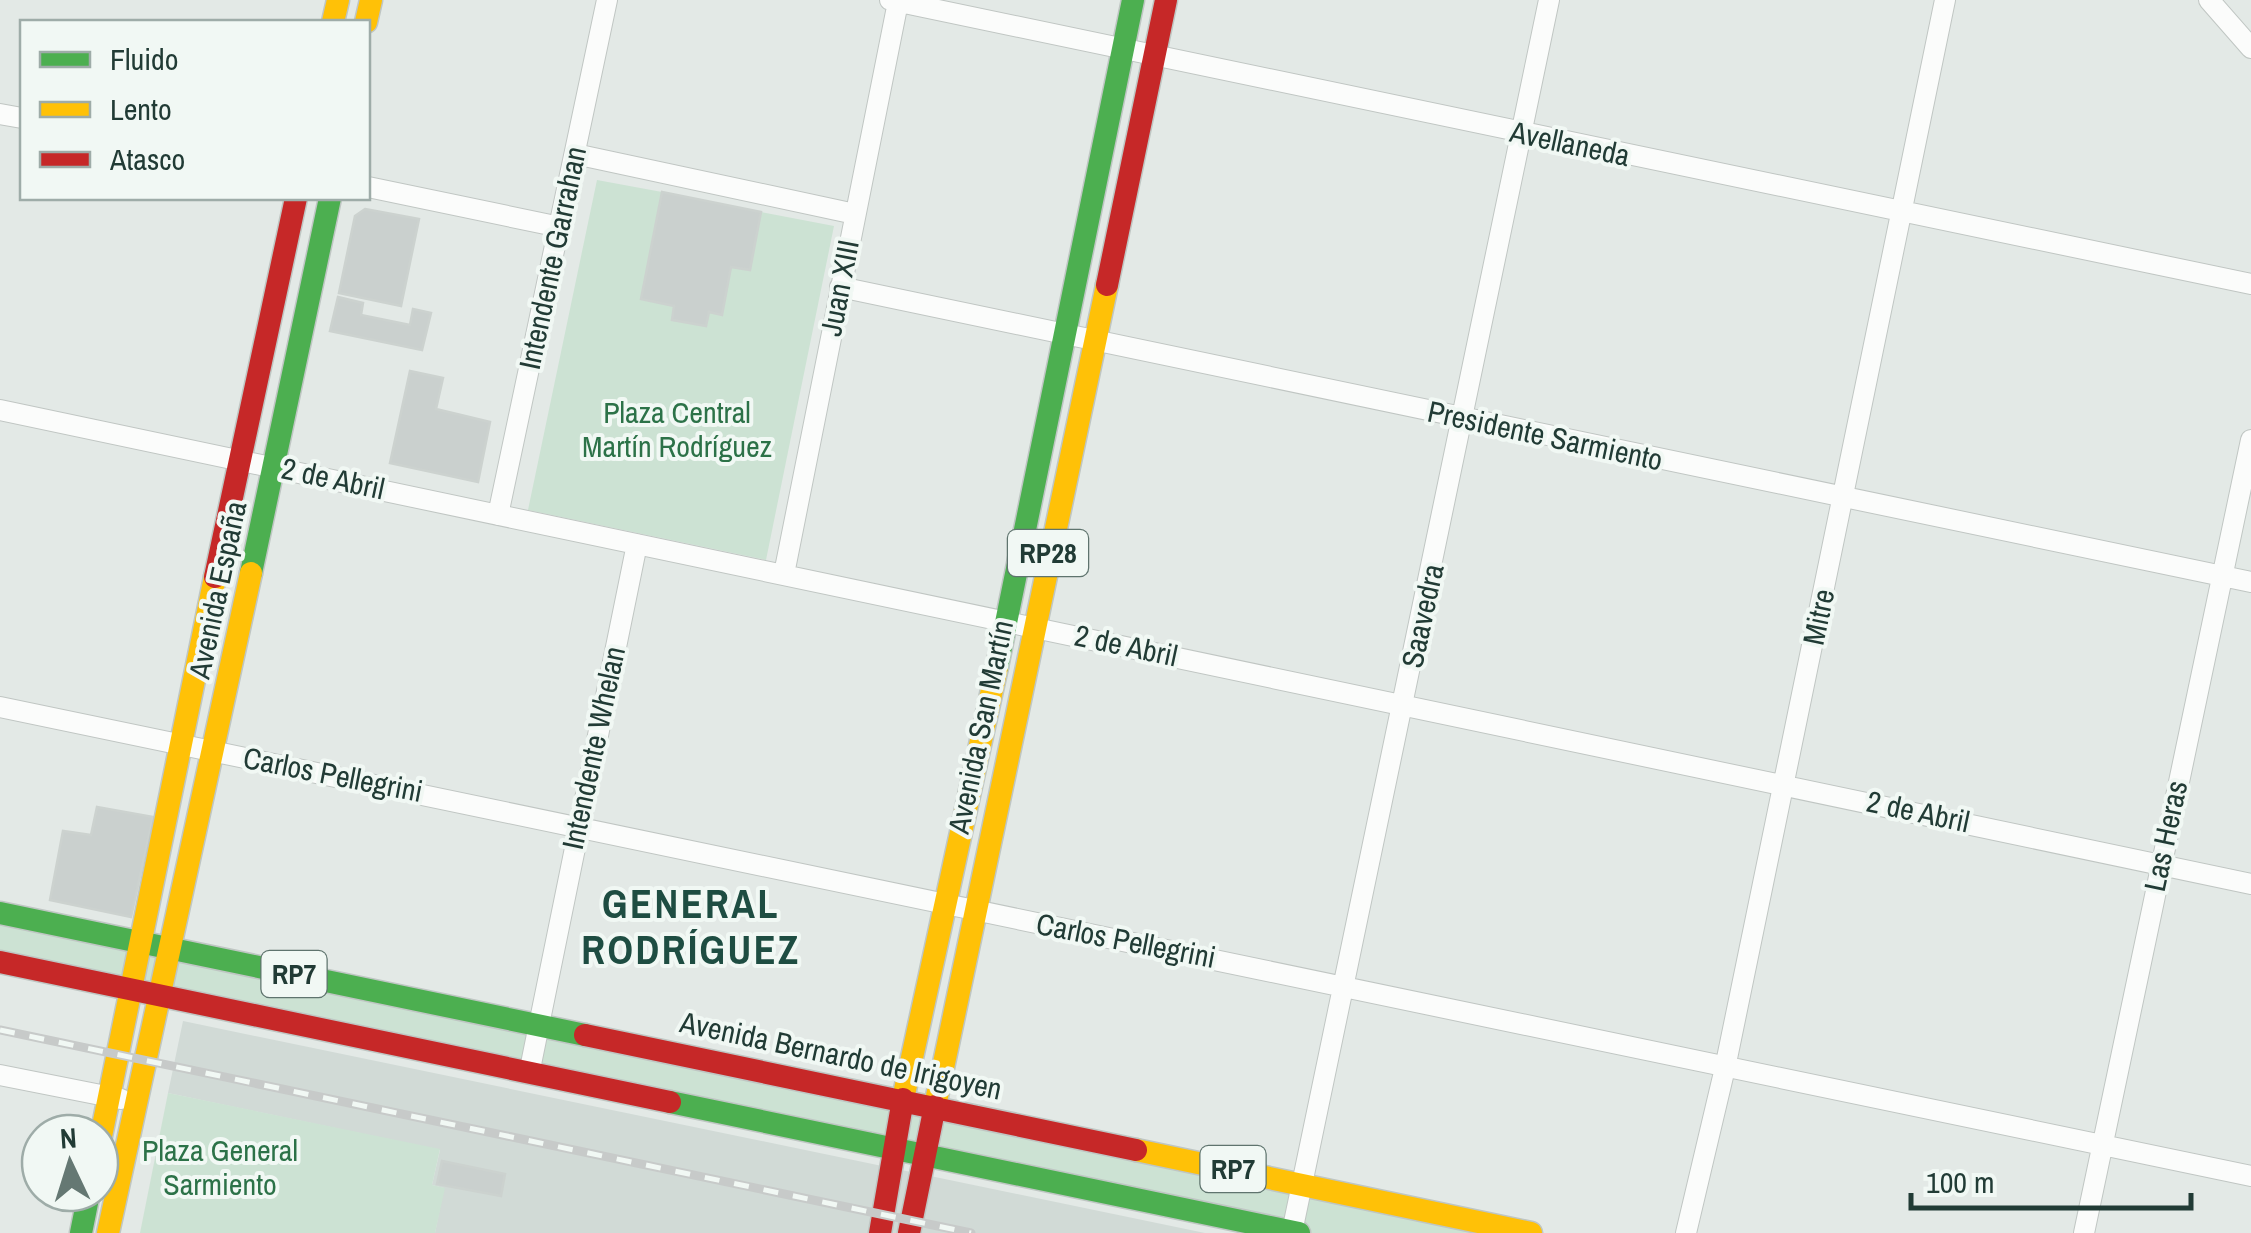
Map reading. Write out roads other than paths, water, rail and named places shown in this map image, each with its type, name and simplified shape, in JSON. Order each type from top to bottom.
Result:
[{"type":"main road","name":"Avenida San Martín","points":[[880,1230],[898,1146],[903,1099],[948,905],[1133,0]]},
{"type":"main road","name":"Avenida San Martín","points":[[909,1233],[1032,626],[1166,0]]},
{"type":"main road","name":"Avenida España","points":[[106,1113],[138,942],[296,200]]},
{"type":"main road","name":"Avenida España","points":[[108,1233],[134,1102],[215,751],[330,200]]},
{"type":"main road","name":"RP7","points":[[0,913],[138,942]]},
{"type":"main road","name":"Avenida Bernardo de Irigoyen","points":[[138,942],[1531,1233]]},
{"type":"main road","name":"RP7","points":[[0,962],[530,1069],[1296,1232]]},
{"type":"street","name":"Intendente Garrahan","points":[[498,516],[607,0]]},
{"type":"street","name":"Saavedra","points":[[1296,1232],[1343,984],[1549,0]]},
{"type":"street","name":"Mitre","points":[[1686,1233],[1725,1068],[1946,0]]},
{"type":"street","points":[[2209,0],[2251,48]]},
{"type":"street","name":"Avellaneda","points":[[894,1],[2251,284]]},
{"type":"street","name":"Juan XIII","points":[[784,574],[894,1]]},
{"type":"street","points":[[575,154],[855,214]]},
{"type":"street","points":[[370,187],[560,226]]},
{"type":"street","name":"Presidente Sarmiento","points":[[840,287],[2251,582]]},
{"type":"street","name":"2 de Abril","points":[[0,410],[2251,884]]},
{"type":"street","name":"Las Heras","points":[[2084,1233],[2251,440]]},
{"type":"street","name":"Intendente Whelan","points":[[530,1069],[637,544]]},
{"type":"street","name":"Carlos Pellegrini","points":[[0,707],[2251,1176]]},
{"type":"street","points":[[0,1075],[134,1102]]},
{"type":"railway","points":[[0,1030],[971,1233]]},
{"type":"district","name":"GENERAL RODRÍGUEZ","points":[[691,927]]},
{"type":"park label","name":"Plaza Central Martín Rodríguez","points":[[677,430]]},
{"type":"park label","name":"Plaza General Sarmiento","points":[[220,1168]]}]
